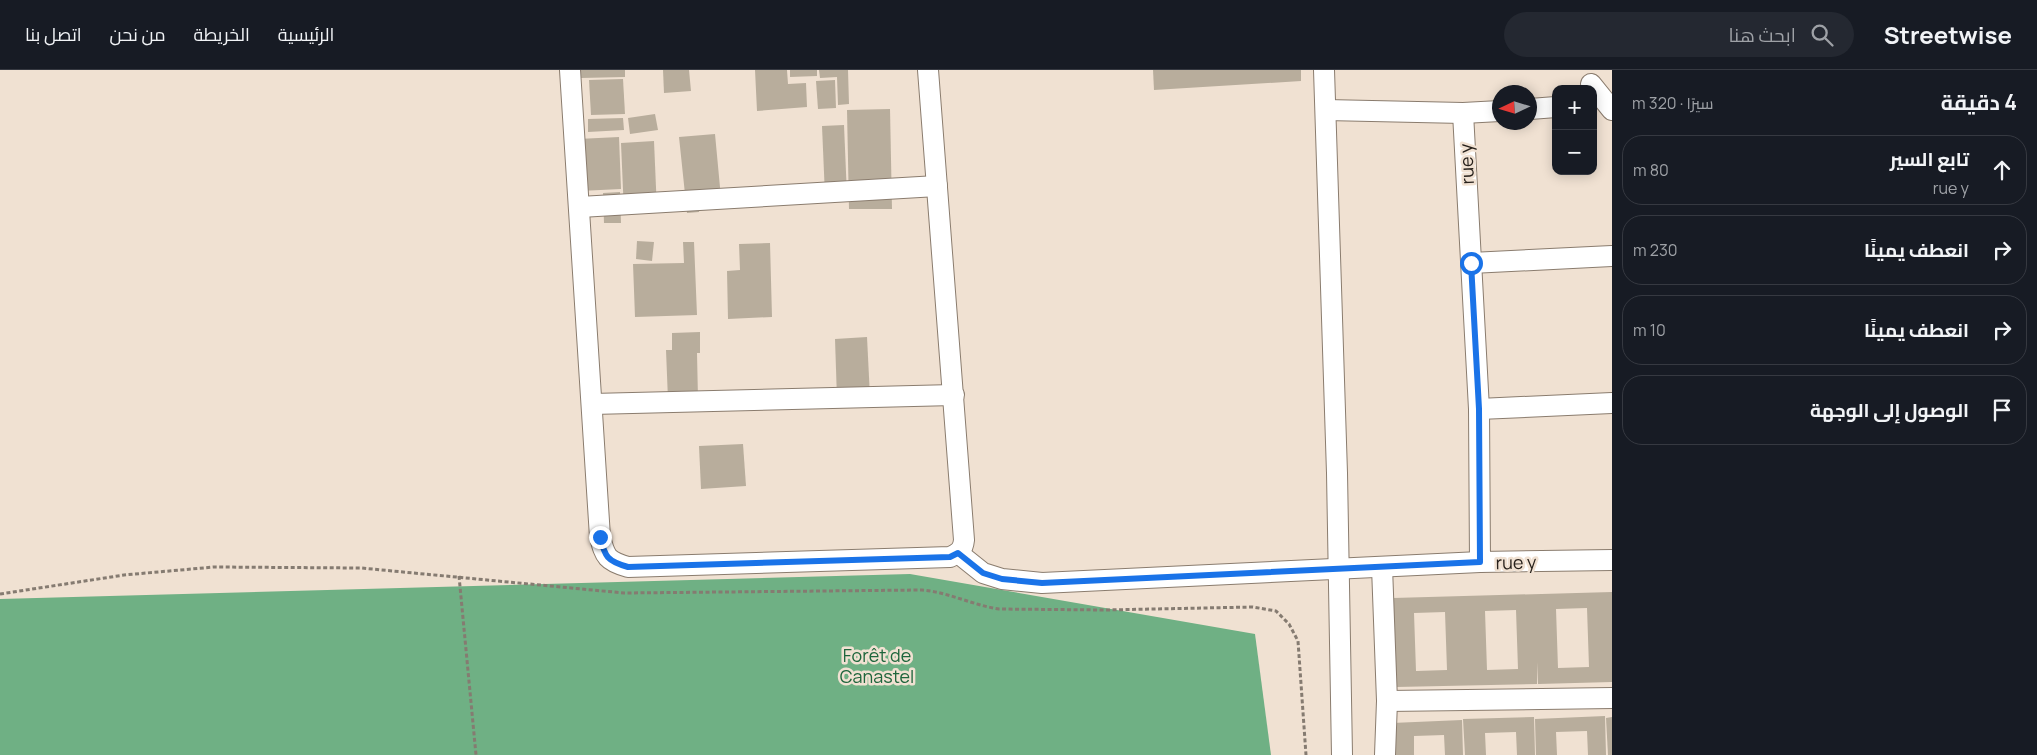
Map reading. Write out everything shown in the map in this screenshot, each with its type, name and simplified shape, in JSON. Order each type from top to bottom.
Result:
[{"type":"street","points":[[570,70],[600,537],[605,555],[613,563],[628,567],[950,557],[963,548],[954,394],[928,70]]},
{"type":"street","points":[[1324,70],[1339,569],[1342,755]]},
{"type":"street","points":[[1590,81],[1612,110]]},
{"type":"street","points":[[1537,109],[1552,108]]},
{"type":"street","points":[[1326,110],[1463,113],[1492,111]]},
{"type":"street","name":"rue y","points":[[1463,113],[1479,409],[1480,562],[1612,560]]},
{"type":"street","points":[[580,207],[937,186]]},
{"type":"street","points":[[1471,263],[1612,256]]},
{"type":"street","points":[[592,404],[954,394]]},
{"type":"street","points":[[1479,409],[1612,403]]},
{"type":"street","points":[[958,553],[983,573],[1002,579],[1042,583],[1480,562]]},
{"type":"street","points":[[1382,567],[1387,701],[1385,755]]},
{"type":"street","points":[[1387,701],[1612,698]]},
{"type":"path","points":[[0,594],[124,575],[214,567],[362,568],[624,593],[922,590],[936,591],[984,607],[999,609],[1105,610],[1253,607],[1276,611],[1289,624],[1298,641],[1306,755]]},
{"type":"path","points":[[459,576],[476,755]]},
{"type":"green space","name":"Forêt de Canastel","points":[[910,574],[1255,634],[1271,755],[0,755],[0,599]]},
{"type":"building","points":[[581,70],[625,70],[625,77],[581,78]]},
{"type":"building","points":[[663,70],[689,70],[691,91],[664,93]]},
{"type":"building","points":[[755,70],[787,70],[788,84],[806,83],[807,107],[757,111]]},
{"type":"building","points":[[790,70],[817,70],[817,76],[790,77]]},
{"type":"building","points":[[819,70],[848,70],[849,104],[838,105],[837,77],[820,78]]},
{"type":"building","points":[[1153,70],[1301,70],[1301,81],[1154,90]]},
{"type":"building","points":[[623,79],[625,114],[591,115],[589,80]]},
{"type":"building","points":[[835,80],[836,108],[818,109],[816,81]]},
{"type":"building","points":[[890,109],[892,209],[849,209],[847,110]]},
{"type":"building","points":[[655,114],[658,130],[630,134],[628,118]]},
{"type":"building","points":[[623,118],[624,130],[588,132],[588,119]]},
{"type":"building","points":[[844,125],[847,196],[825,196],[822,126]]},
{"type":"building","points":[[715,134],[721,198],[699,200],[699,212],[687,213],[679,137]]},
{"type":"building","points":[[619,137],[621,189],[580,191],[578,139]]},
{"type":"building","points":[[654,141],[657,211],[624,213],[621,143]]},
{"type":"building","points":[[620,192],[621,223],[604,223],[603,193]]},
{"type":"building","points":[[637,241],[654,242],[652,261],[636,259]]},
{"type":"building","points":[[683,242],[694,242],[697,315],[635,317],[633,264],[684,263]]},
{"type":"building","points":[[770,243],[772,317],[728,319],[727,271],[740,270],[739,244]]},
{"type":"building","points":[[700,332],[700,353],[697,353],[698,399],[668,400],[666,350],[672,350],[672,333]]},
{"type":"building","points":[[867,337],[870,397],[837,399],[835,339]]},
{"type":"building","points":[[743,444],[746,486],[701,489],[699,446]]},
{"type":"building","points":[[1612,592],[1612,682],[1538,684],[1537,662],[1537,684],[1396,687],[1393,598]],"holes":[[[1587,608],[1589,667],[1558,668],[1556,609]],[[1516,610],[1518,669],[1487,670],[1485,611]],[[1445,612],[1447,670],[1416,671],[1414,613]]]},
{"type":"building","points":[[1605,716],[1606,755],[1588,755],[1587,731],[1556,732],[1557,755],[1536,755],[1535,719]]},
{"type":"building","points":[[1534,717],[1535,755],[1517,755],[1516,732],[1485,733],[1486,755],[1465,755],[1463,719]]},
{"type":"building","points":[[1612,717],[1612,755],[1608,755],[1606,718]]},
{"type":"building","points":[[1462,720],[1463,755],[1445,755],[1444,735],[1414,736],[1414,755],[1393,755],[1392,723]]},
{"type":"route","points":[[600,537],[605,555],[613,563],[628,567],[950,557],[958,553],[983,573],[1002,579],[1042,583],[1480,562],[1479,409],[1471,263]]}]
